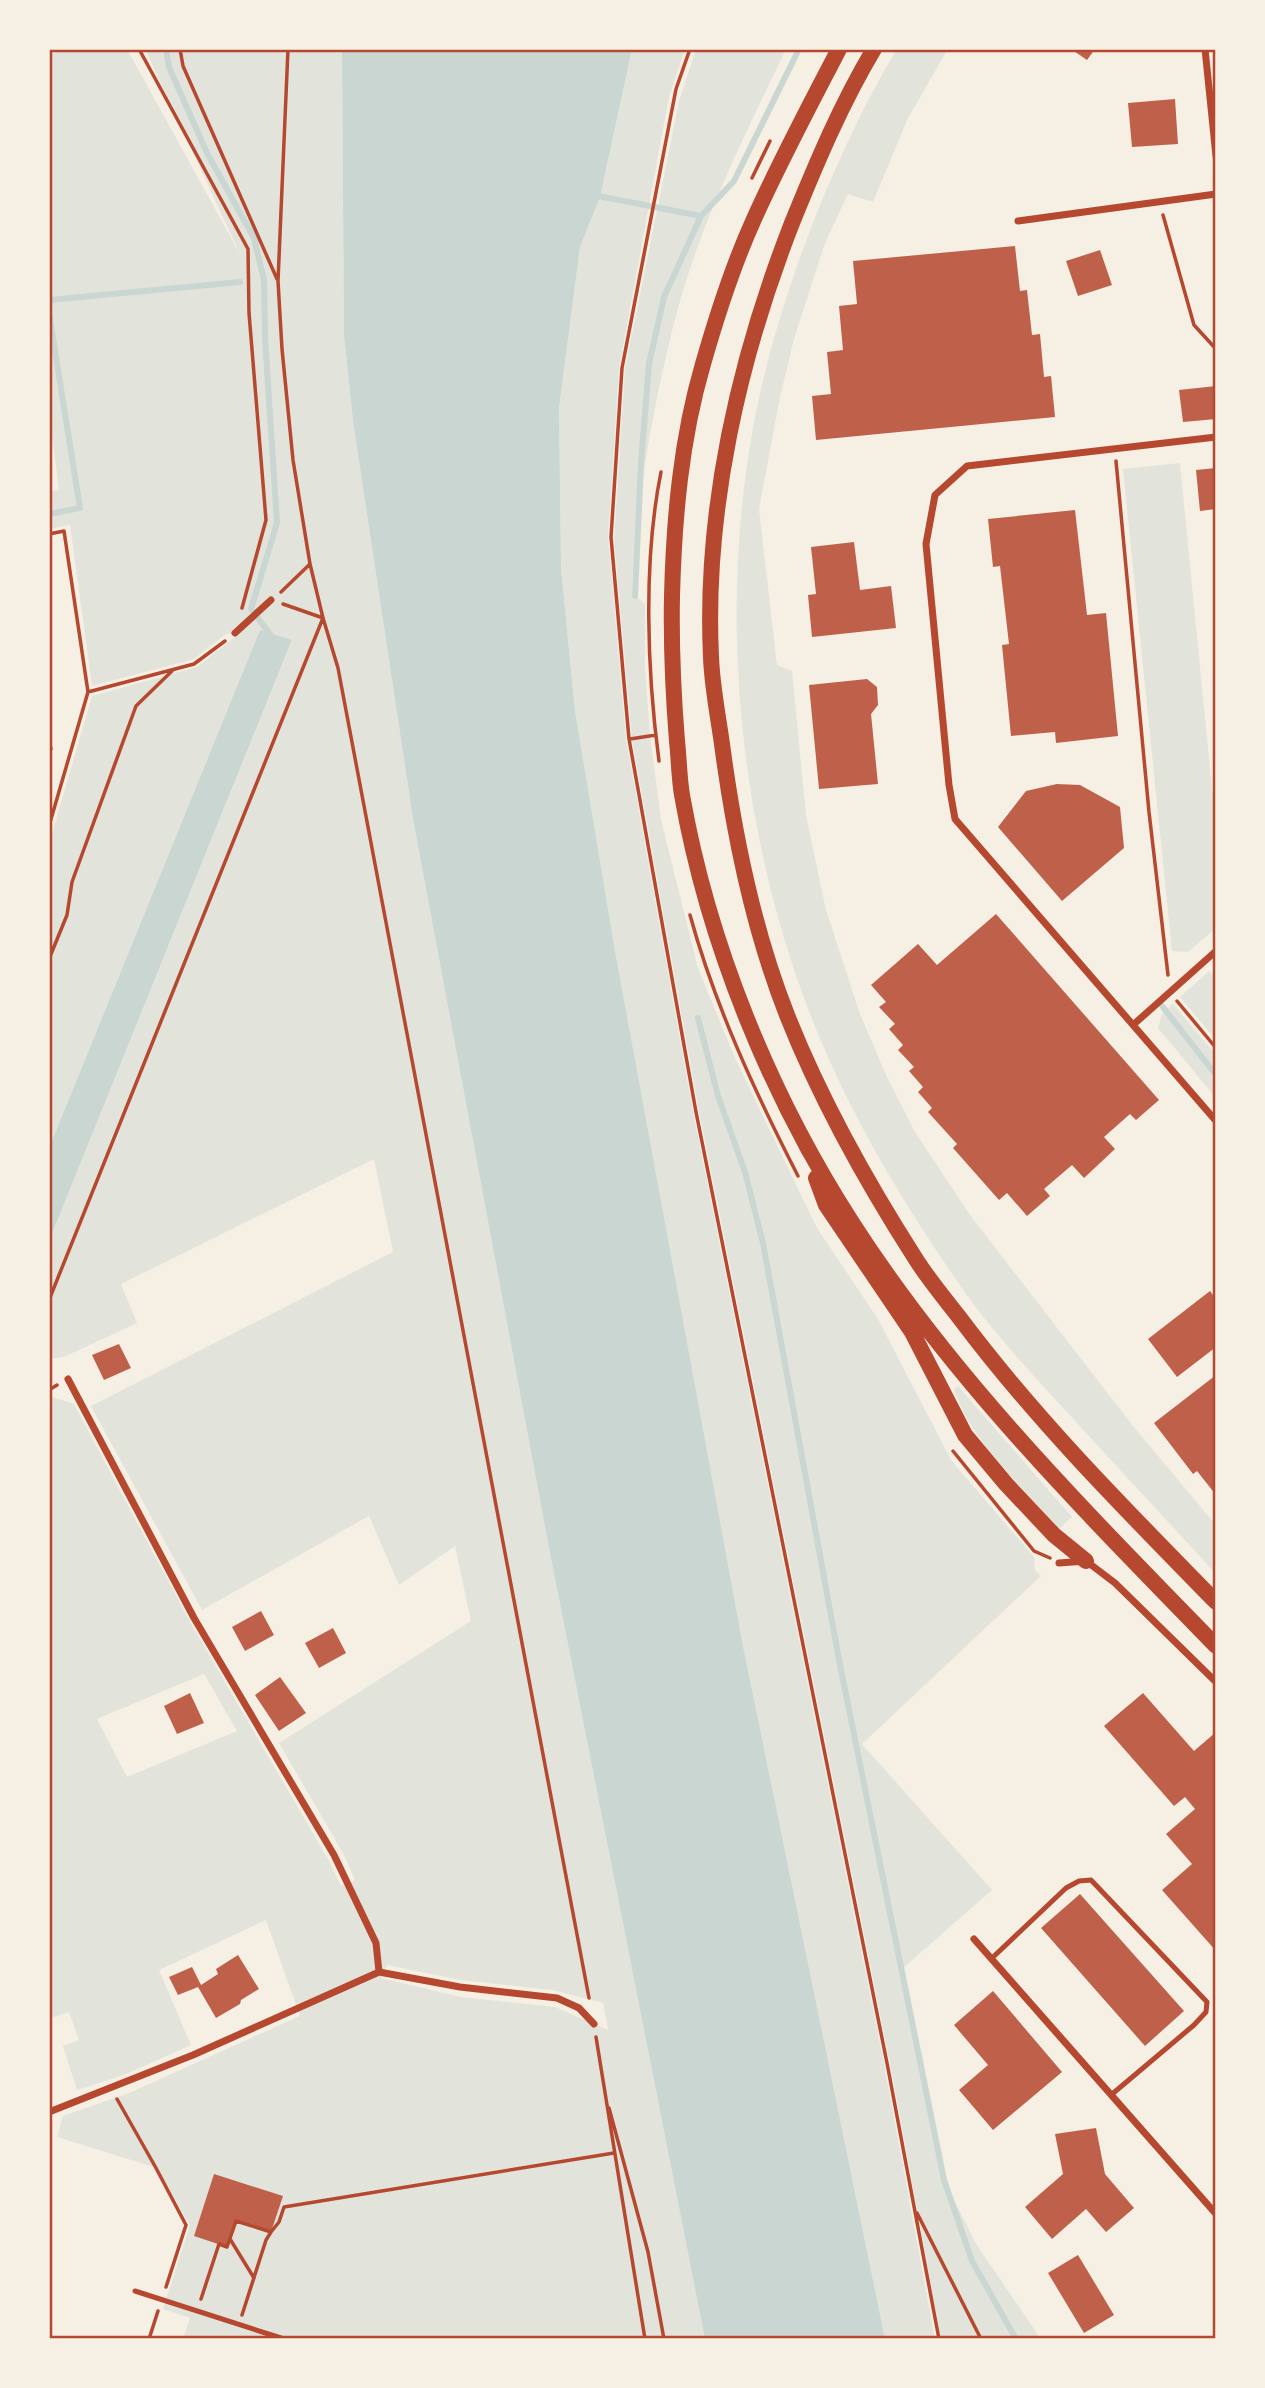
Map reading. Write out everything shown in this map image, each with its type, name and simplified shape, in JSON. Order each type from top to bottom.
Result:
[{"type":"highway","points":[[839,49],[752,223],[723,300],[702,367],[682,460],[673,550],[671,661],[682,792],[708,908],[749,1023],[788,1109],[853,1224],[896,1287],[959,1369],[1076,1502],[1216,1646]]},
{"type":"highway","points":[[874,49],[816,164],[782,249],[739,386],[724,463],[713,563],[711,658],[728,790],[740,852],[753,909],[786,1012],[819,1089],[858,1163],[919,1265],[998,1369],[1107,1491],[1216,1602]]},
{"type":"highway","points":[[803,1139],[825,1205],[912,1332],[965,1434],[1006,1484],[1046,1526],[1086,1561]]},
{"type":"street","points":[[1205,49],[1216,156]]},
{"type":"street","points":[[1018,221],[1216,194]]},
{"type":"street","points":[[1216,437],[967,466],[935,495],[926,544],[955,819],[1216,1121]]},
{"type":"street","points":[[235,633],[271,600]]},
{"type":"street","points":[[1133,1025],[1216,951]]},
{"type":"street","points":[[68,1379],[194,1618],[334,1855],[376,1943],[379,1972]]},
{"type":"street","points":[[1059,1563],[1086,1561],[1115,1583],[1216,1682]]},
{"type":"street","points":[[974,1939],[1216,2214]]},
{"type":"street","points":[[49,2112],[193,2055],[379,1972],[460,1987],[557,1998],[579,2008],[594,2024]]},
{"type":"lane","points":[[992,1959],[1066,1888],[1079,1881],[1091,1880],[1207,2002],[1206,2012],[1194,2025],[1111,2095]]},
{"type":"lane","points":[[135,2291],[281,2338]]},
{"type":"path","points":[[88,692],[194,664],[235,633],[266,520],[249,313],[248,249],[139,49]]},
{"type":"path","points":[[180,49],[183,66],[278,281]]},
{"type":"path","points":[[288,49],[278,281],[293,460],[310,564],[338,667],[594,2024],[645,2339]]},
{"type":"path","points":[[690,49],[676,89],[622,368],[611,537],[629,739],[696,1112],[939,2339]]},
{"type":"path","points":[[747,188],[775,130]]},
{"type":"path","points":[[1160,203],[1194,325],[1216,349]]},
{"type":"path","points":[[1114,448],[1170,993],[1216,1048]]},
{"type":"path","points":[[660,771],[651,667],[650,574],[658,489],[663,465]]},
{"type":"path","points":[[49,534],[64,531],[88,692],[49,827]]},
{"type":"path","points":[[310,564],[271,600],[323,618]]},
{"type":"path","points":[[49,1300],[323,618]]},
{"type":"path","points":[[49,959],[67,915],[72,882],[136,706],[173,670]]},
{"type":"path","points":[[629,739],[656,735]]},
{"type":"path","points":[[690,914],[704,966],[740,1056],[798,1178]]},
{"type":"path","points":[[951,1447],[1034,1551],[1059,1563]]},
{"type":"path","points":[[111,2089],[186,2225],[149,2339]]},
{"type":"path","points":[[604,2089],[648,2252],[664,2339]]},
{"type":"path","points":[[239,2324],[266,2240],[279,2222],[284,2207],[614,2154]]},
{"type":"path","points":[[914,2207],[981,2339]]},
{"type":"path","points":[[197,2310],[219,2244],[228,2247],[236,2221],[271,2232]]},
{"type":"path","points":[[230,2239],[254,2278]]},
{"type":"shaded area","points":[[49,49],[127,49],[240,254],[145,49],[342,49],[344,335],[353,421],[413,819],[549,1548],[705,2339],[183,2339],[190,2318],[163,2309],[190,2225],[157,2168],[57,2137],[63,2116],[129,2093],[300,2016],[266,1920],[159,1970],[191,2045],[124,2075],[77,2090],[63,2046],[79,2040],[69,2012],[49,2019],[49,1396],[74,1404],[190,1622],[328,1859],[341,1886],[355,1880],[344,1855],[279,1743],[471,1621],[455,1546],[399,1585],[369,1516],[202,1610],[91,1406],[393,1252],[374,1159],[121,1284],[137,1323],[64,1357],[49,1359],[49,1241],[292,641],[260,630],[49,1148],[49,844],[92,696],[197,667],[240,633],[226,634],[194,659],[92,686],[70,525],[49,529],[49,492],[59,490],[49,410]],"holes":[[[204,1674],[237,1731],[127,1777],[97,1719]],[[387,1965],[460,1980],[552,1990],[603,2003],[608,2030],[555,2007],[461,1997],[381,1978]]]},
{"type":"shaded area","points":[[342,49],[632,49],[600,197],[580,247],[559,408],[561,568],[575,711],[615,951],[743,1646],[885,2339],[705,2339],[549,1548],[413,819],[353,421],[344,335]]},
{"type":"shaded area","points":[[632,49],[685,49],[669,97],[619,368],[608,537],[626,739],[693,1112],[884,2064],[935,2339],[885,2339],[743,1646],[615,951],[575,711],[561,568],[559,408],[580,247],[600,197]]},
{"type":"shaded area","points":[[696,49],[786,49],[722,185],[690,269],[668,349],[644,471],[637,519],[632,593],[645,604],[645,667],[650,735],[661,820],[698,968],[735,1058],[817,1228],[878,1319],[951,1460],[1034,1557],[1035,1570],[1041,1576],[862,1744],[992,1890],[902,1969],[944,2180],[976,2244],[1041,2339],[941,2339],[890,2063],[699,1111],[632,739],[614,539],[625,369],[679,101]]},
{"type":"shaded area","points":[[897,49],[948,49],[908,118],[873,202],[848,194],[825,243],[794,339],[759,509],[777,665],[792,671],[806,815],[826,910],[860,1014],[887,1077],[915,1132],[970,1215],[1133,1426],[1216,1525],[1216,1574],[1006,1344],[966,1294],[918,1223],[854,1112],[818,1034],[781,927],[763,857],[741,712],[737,639],[743,493],[754,422],[773,341],[808,236],[854,128]]},
{"type":"shaded area","points":[[1180,463],[1216,830],[1216,928],[1188,952],[1172,951],[1123,469]]},
{"type":"shaded area","points":[[260,630],[292,640],[49,1241],[49,1148]]},
{"type":"shaded area","points":[[1209,971],[1216,979],[1216,1040],[1180,997]]},
{"type":"shaded area","points":[[1173,1004],[1216,1055],[1216,1098],[1158,1028],[1162,1014]]},
{"type":"shaded area","points":[[958,1386],[1072,1517],[1059,1529],[985,1446],[962,1409],[954,1389]]},
{"type":"building","points":[[1071,49],[1095,49],[1087,60]]},
{"type":"building","points":[[1175,99],[1178,144],[1132,147],[1128,103]]},
{"type":"building","points":[[1015,246],[1020,291],[1027,290],[1032,335],[1040,334],[1044,377],[1051,376],[1055,417],[816,440],[812,396],[831,394],[827,352],[843,350],[839,306],[857,304],[853,261]]},
{"type":"building","points":[[1100,250],[1112,285],[1078,296],[1066,261]]},
{"type":"building","points":[[1216,386],[1216,419],[1183,422],[1179,390]]},
{"type":"building","points":[[1216,468],[1216,509],[1200,511],[1196,470]]},
{"type":"building","points":[[1075,510],[1087,615],[1106,613],[1118,736],[1056,743],[1055,732],[1011,736],[1002,645],[1009,644],[1000,566],[993,567],[988,519]]},
{"type":"building","points":[[854,542],[860,590],[891,586],[896,628],[812,637],[808,595],[816,594],[811,547]]},
{"type":"building","points":[[867,679],[877,687],[878,705],[871,714],[878,784],[819,789],[809,685]]},
{"type":"building","points":[[49,732],[53,750],[49,750]]},
{"type":"building","points":[[1057,784],[1080,785],[1120,807],[1124,848],[1062,901],[998,827],[1026,791]]},
{"type":"building","points":[[996,914],[1159,1100],[1136,1120],[1130,1114],[1104,1137],[1115,1149],[1084,1178],[1072,1165],[1044,1189],[1050,1196],[1027,1216],[1007,1193],[999,1200],[953,1148],[957,1144],[928,1112],[932,1108],[918,1092],[923,1087],[909,1071],[914,1067],[898,1050],[903,1045],[889,1029],[895,1024],[879,1007],[886,1002],[871,985],[918,944],[937,965]]},
{"type":"building","points":[[1210,1291],[1216,1299],[1216,1347],[1177,1377],[1148,1339]]},
{"type":"building","points":[[119,1344],[131,1368],[104,1380],[92,1355]]},
{"type":"building","points":[[1216,1375],[1216,1495],[1197,1471],[1193,1474],[1154,1423]]},
{"type":"building","points":[[261,1611],[274,1635],[245,1651],[232,1627]]},
{"type":"building","points":[[333,1628],[346,1653],[319,1668],[305,1643]]},
{"type":"building","points":[[280,1677],[306,1713],[279,1731],[255,1695]]},
{"type":"building","points":[[190,1693],[204,1723],[177,1734],[164,1706]]},
{"type":"building","points":[[1143,1693],[1194,1751],[1216,1732],[1216,1951],[1162,1890],[1192,1864],[1166,1834],[1195,1809],[1185,1797],[1174,1806],[1104,1726]]},
{"type":"building","points":[[1080,1894],[1184,2011],[1145,2046],[1041,1928]]},
{"type":"building","points":[[238,1955],[259,1989],[216,2018],[198,1987],[178,1995],[169,1977],[192,1967],[201,1985],[218,1974],[216,1969]]},
{"type":"building","points":[[993,1991],[1062,2072],[993,2130],[959,2090],[988,2065],[954,2025]]},
{"type":"building","points":[[1096,2128],[1105,2174],[1134,2208],[1106,2232],[1086,2209],[1052,2239],[1025,2207],[1063,2174],[1055,2134]]},
{"type":"building","points":[[214,2174],[283,2196],[271,2232],[236,2221],[227,2247],[194,2236]]},
{"type":"building","points":[[1078,2255],[1114,2315],[1084,2333],[1048,2273]]},
{"type":"waterway","points":[[166,49],[169,67],[207,153],[254,238],[264,280],[277,523],[251,609],[272,637]]},
{"type":"waterway","points":[[635,596],[649,364],[664,297],[701,216],[734,181],[799,49]]},
{"type":"waterway","points":[[593,195],[701,216]]},
{"type":"waterway","points":[[49,300],[240,282]]},
{"type":"waterway","points":[[49,313],[80,508],[49,514]]},
{"type":"waterway","points":[[1159,1002],[1216,1075]]},
{"type":"waterway","points":[[698,1018],[718,1096],[745,1172],[763,1243],[840,1665],[944,2180],[972,2261],[1016,2339]]}]
